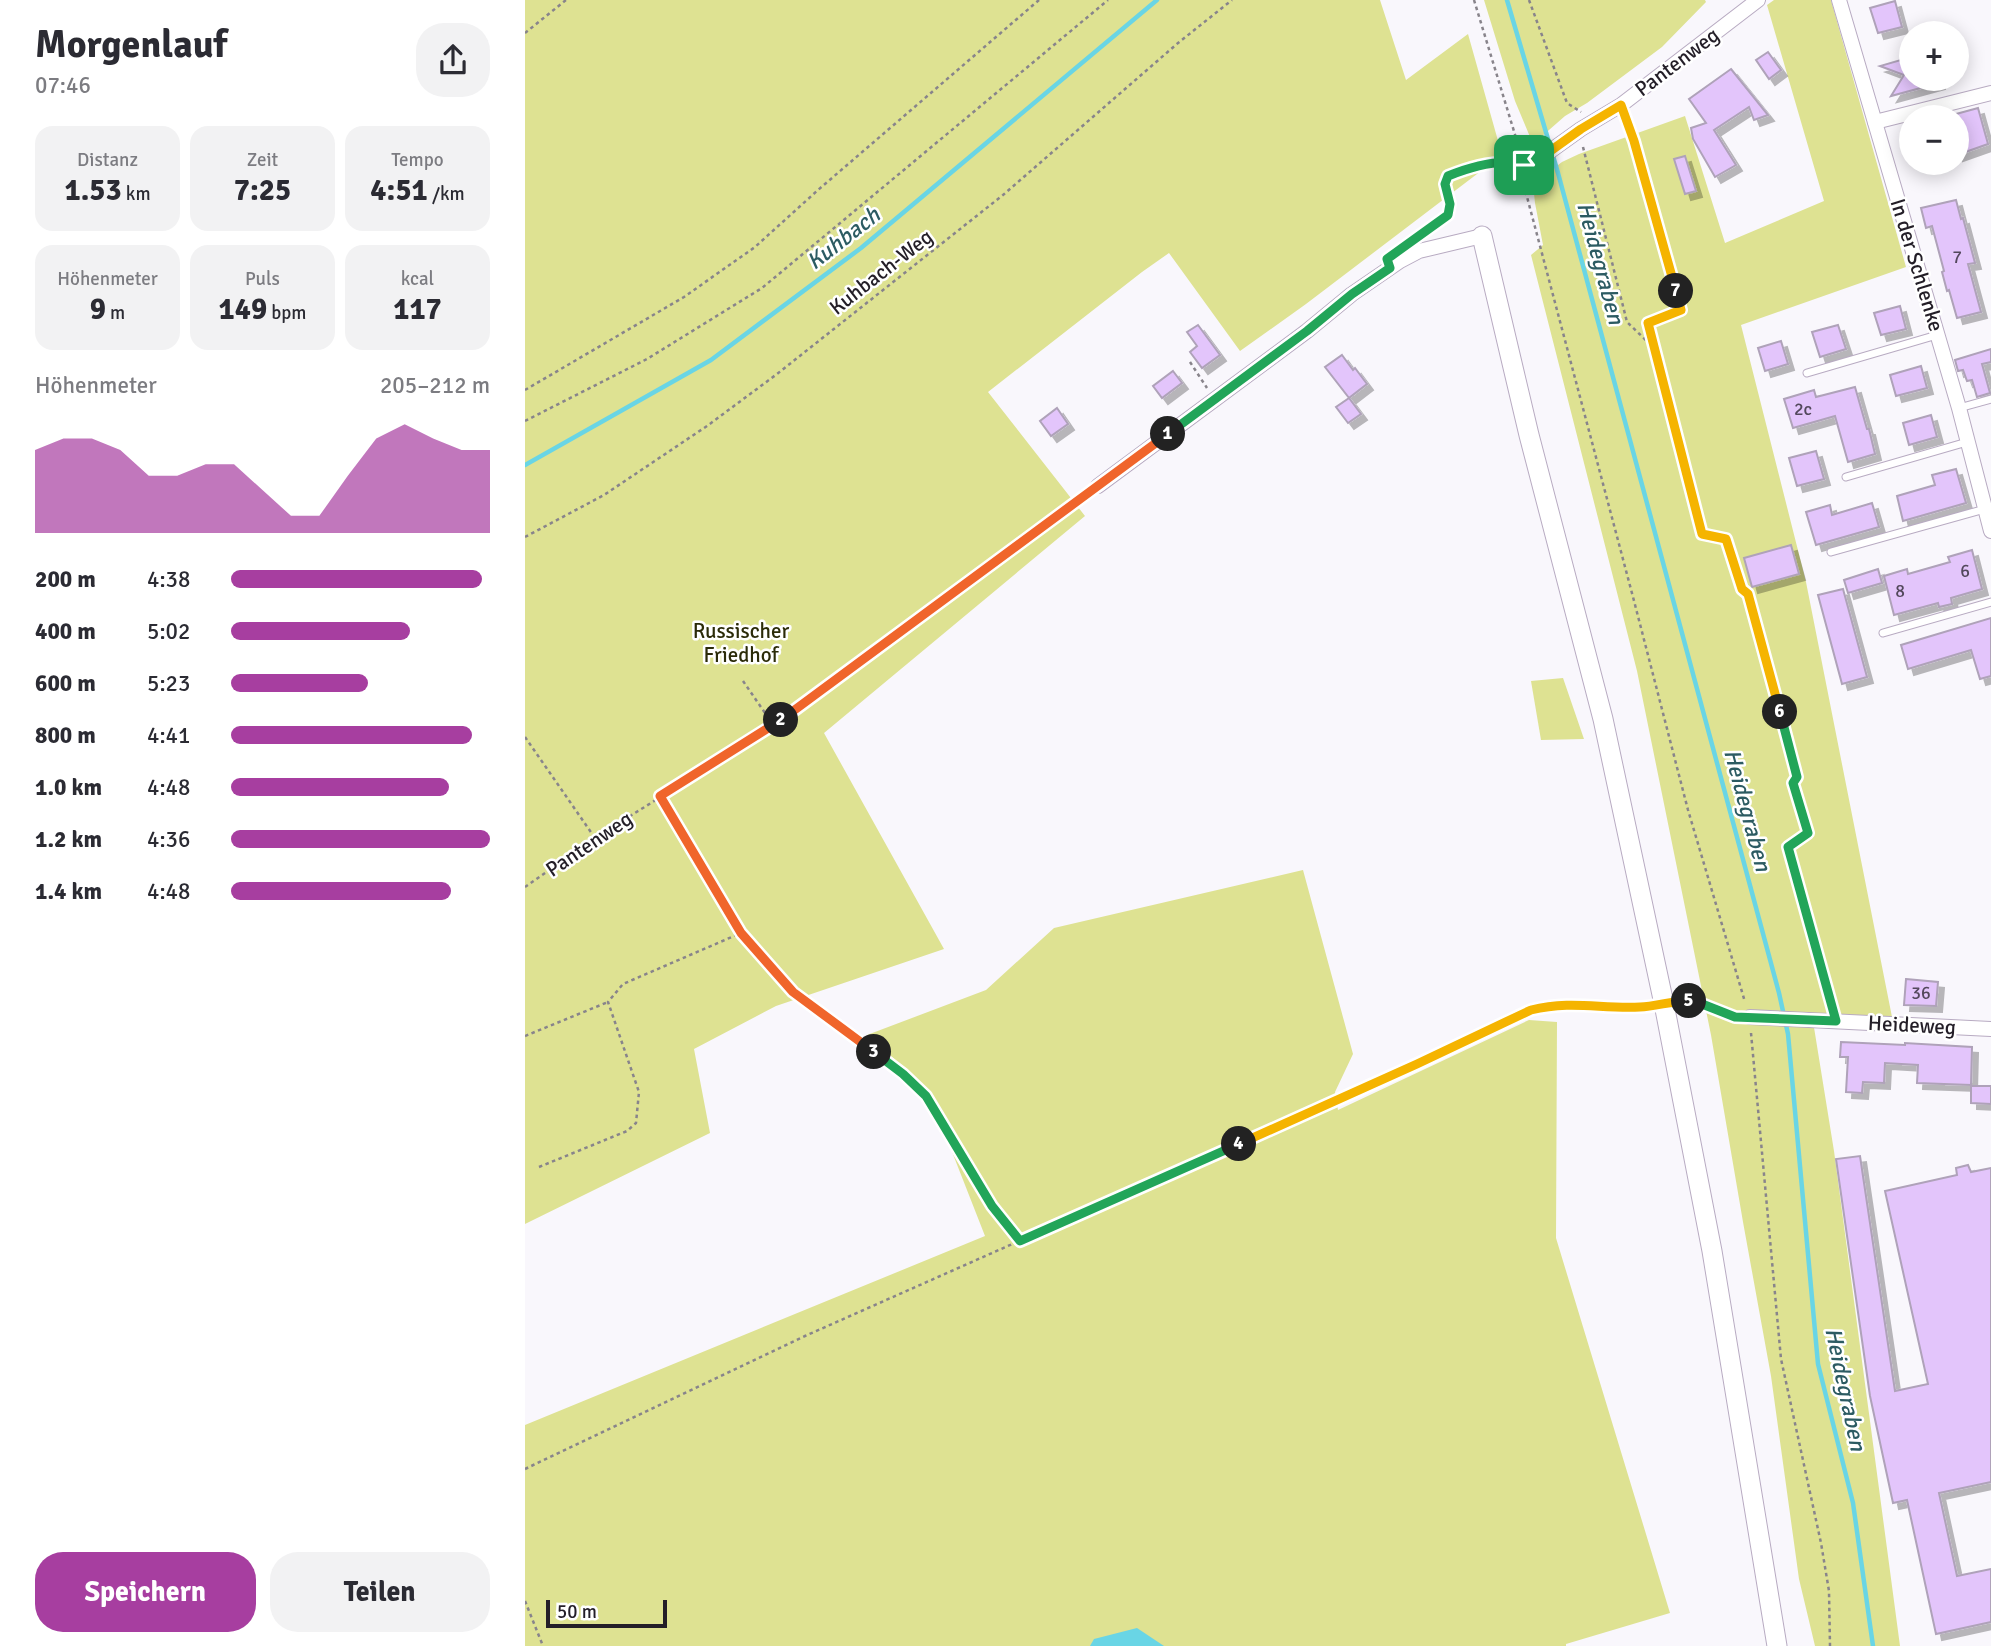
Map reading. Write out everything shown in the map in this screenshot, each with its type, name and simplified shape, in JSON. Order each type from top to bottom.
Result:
[{"type":"main road","points":[[1482,236],[1529,435],[1603,719],[1664,1004],[1712,1251],[1777,1646]]},
{"type":"street","name":"Pantenweg","points":[[1524,165],[1540,159],[1587,125],[1621,105],[1758,0]]},
{"type":"street","name":"In der Schlenke","points":[[1839,0],[1959,408],[1991,531]]},
{"type":"street","points":[[1875,122],[1991,93]]},
{"type":"street","points":[[1098,486],[1307,331],[1352,294],[1400,261],[1419,251],[1482,236]]},
{"type":"street","name":"Heideweg","points":[[1750,1017],[1991,1029]]},
{"type":"lane","points":[[1807,373],[1938,335]]},
{"type":"lane","points":[[1959,408],[1991,399]]},
{"type":"lane","points":[[1846,477],[1968,441]]},
{"type":"lane","points":[[1831,552],[1985,509]]},
{"type":"lane","points":[[1883,633],[1991,601]]},
{"type":"path","points":[[525,33],[566,0]]},
{"type":"path","points":[[525,390],[684,297],[755,247],[1039,0]]},
{"type":"path","points":[[525,421],[647,359],[762,288],[1108,0]]},
{"type":"path","name":"Kuhbach-Weg","points":[[525,537],[604,495],[707,426],[777,374],[1003,195],[1178,43],[1232,0]]},
{"type":"path","points":[[1474,0],[1524,165],[1521,181],[1688,810],[1750,1017],[1781,1359],[1821,1543],[1829,1591],[1830,1646]]},
{"type":"path","points":[[1529,0],[1567,103],[1587,125],[1583,149],[1627,323],[1654,349]]},
{"type":"path","points":[[1621,105],[1634,141],[1681,310],[1648,323],[1654,349],[1702,534],[1726,539],[1742,589],[1748,594],[1797,777],[1793,783],[1808,833],[1788,847],[1836,1021]]},
{"type":"path","points":[[1421,236],[1448,215],[1450,204],[1445,184],[1448,176],[1465,169],[1511,161],[1524,165]]},
{"type":"path","points":[[1190,362],[1215,399]]},
{"type":"path","name":"Pantenweg","points":[[525,887],[595,838],[774,726],[1098,486]]},
{"type":"path","points":[[743,681],[774,726]]},
{"type":"path","points":[[525,737],[595,838]]},
{"type":"path","points":[[660,796],[741,933],[793,992],[903,1074],[926,1096],[992,1206],[1020,1241]]},
{"type":"path","points":[[525,1036],[608,1002],[623,984],[741,933]]},
{"type":"path","points":[[525,1469],[805,1336],[1417,1064],[1531,1010],[1569,1004],[1641,1007],[1684,1000],[1697,1002],[1735,1017],[1750,1017]]},
{"type":"path","points":[[540,1167],[627,1132],[636,1122],[639,1092],[608,1002]]},
{"type":"path","points":[[525,1601],[543,1646]]},
{"type":"green space","name":"Russischer Friedhof","points":[[525,0],[1380,0],[1406,80],[1468,34],[1502,155],[1240,351],[1169,253],[988,392],[1085,516],[824,733],[944,949],[776,1006],[694,1049],[710,1133],[525,1224]]},
{"type":"green space","points":[[1484,0],[1706,2],[1662,47],[1587,103],[1565,116],[1533,144],[1515,101]]},
{"type":"green space","points":[[1774,0],[1831,0],[1906,267],[1741,325],[1806,582],[1892,1017],[1812,1015],[1834,1151],[1900,1646],[1815,1646],[1799,1579],[1771,1376],[1711,1035],[1637,671],[1531,255],[1543,245],[1533,184],[1562,162],[1579,154],[1685,116],[1725,243],[1824,201],[1767,5]]},
{"type":"green space","points":[[1563,678],[1584,739],[1541,740],[1531,681]]},
{"type":"green space","points":[[1303,870],[1353,1054],[1335,1092],[1338,1110],[1529,1020],[1557,1022],[1556,1238],[1670,1613],[1566,1646],[525,1646],[525,1425],[985,1236],[927,1088],[867,1035],[986,990],[1054,928]]},
{"type":"water","points":[[1137,1628],[1164,1646],[1090,1646],[1094,1639]]},
{"type":"building","points":[[1895,1],[1900,21],[1899,28],[1878,33],[1870,8]]},
{"type":"building","points":[[1768,52],[1781,70],[1769,79],[1756,60]]},
{"type":"building","points":[[1899,60],[1899,73],[1880,66]]},
{"type":"building","points":[[1731,69],[1768,115],[1754,120],[1749,107],[1714,130],[1736,165],[1715,177],[1693,139],[1691,128],[1706,123],[1689,99]]},
{"type":"building","points":[[1899,83],[1899,91],[1909,91],[1891,96]]},
{"type":"building","points":[[1978,108],[1988,144],[1969,151],[1969,110]]},
{"type":"building","points":[[1685,156],[1696,191],[1685,194],[1674,159]]},
{"type":"building","points":[[1956,200],[1975,263],[1968,264],[1981,312],[1957,318],[1949,290],[1947,291],[1932,226],[1926,228],[1921,208]]},
{"type":"building","points":[[1900,306],[1906,329],[1881,335],[1874,313]]},
{"type":"building","points":[[1198,325],[1220,355],[1202,368],[1190,352],[1197,346],[1187,332]]},
{"type":"building","points":[[1838,325],[1846,349],[1820,357],[1812,332]]},
{"type":"building","points":[[1781,341],[1788,364],[1765,371],[1758,348]]},
{"type":"building","points":[[1991,349],[1991,362],[1982,364],[1990,393],[1977,397],[1972,380],[1967,381],[1963,370],[1958,371],[1955,360]]},
{"type":"building","points":[[1342,355],[1367,384],[1349,398],[1325,367]]},
{"type":"building","points":[[1921,366],[1927,388],[1896,396],[1890,375]]},
{"type":"building","points":[[1173,371],[1182,383],[1162,398],[1153,386]]},
{"type":"building","points":[[1855,387],[1875,454],[1848,462],[1835,416],[1793,428],[1784,399],[1814,390],[1816,397]]},
{"type":"building","points":[[1349,398],[1361,414],[1348,423],[1336,407]]},
{"type":"building","points":[[1057,408],[1068,424],[1051,436],[1040,421]]},
{"type":"building","points":[[1931,415],[1937,437],[1909,445],[1903,423]]},
{"type":"building","points":[[1816,451],[1824,479],[1797,486],[1789,458]]},
{"type":"building","points":[[1956,469],[1966,503],[1903,521],[1897,496],[1935,485],[1932,475]]},
{"type":"building","points":[[1872,503],[1879,527],[1816,545],[1806,512],[1830,505],[1832,515]]},
{"type":"building","points":[[1791,545],[1799,574],[1752,587],[1744,558]]},
{"type":"building","points":[[1972,550],[1982,589],[1951,598],[1952,604],[1939,607],[1938,603],[1894,615],[1884,576],[1907,569],[1908,574],[1950,562],[1948,557]]},
{"type":"building","points":[[1878,569],[1882,583],[1848,593],[1844,580]]},
{"type":"building","points":[[1843,589],[1867,677],[1842,684],[1818,595]]},
{"type":"building","points":[[1991,618],[1991,676],[1980,679],[1971,650],[1908,669],[1901,645]]},
{"type":"building","points":[[1906,979],[1938,982],[1936,1006],[1904,1005]]},
{"type":"building","points":[[1841,1042],[1972,1047],[1971,1085],[1917,1083],[1918,1065],[1885,1063],[1884,1083],[1863,1082],[1862,1093],[1846,1092],[1848,1057],[1840,1057]]},
{"type":"building","points":[[1971,1086],[1991,1086],[1991,1104],[1971,1103]]},
{"type":"building","points":[[1860,1156],[1895,1391],[1928,1384],[1885,1191],[1957,1175],[1956,1168],[1968,1165],[1971,1172],[1991,1168],[1991,1482],[1939,1493],[1957,1576],[1991,1569],[1991,1622],[1936,1634],[1907,1500],[1893,1503],[1870,1396],[1836,1159]]},
{"type":"waterway","name":"Kuhbach","points":[[525,465],[711,360],[861,248],[1157,0]]},
{"type":"waterway","name":"Heidegraben","points":[[1507,0],[1558,173],[1779,993],[1788,1034],[1818,1364],[1853,1503],[1873,1646]]},
{"type":"route","points":[[1621,105],[1634,141],[1681,310],[1648,323],[1702,534],[1726,539],[1742,589],[1748,594],[1797,777],[1793,783],[1808,833],[1788,847],[1836,1021],[1735,1017],[1697,1002],[1684,1000],[1641,1007],[1569,1004],[1531,1010],[1417,1064],[1020,1241],[992,1206],[926,1096],[903,1074],[793,992],[741,933],[660,796],[774,726],[1390,268],[1387,259],[1448,215],[1450,204],[1445,184],[1448,176],[1465,169],[1511,161],[1524,165],[1535,162],[1621,105]]}]
